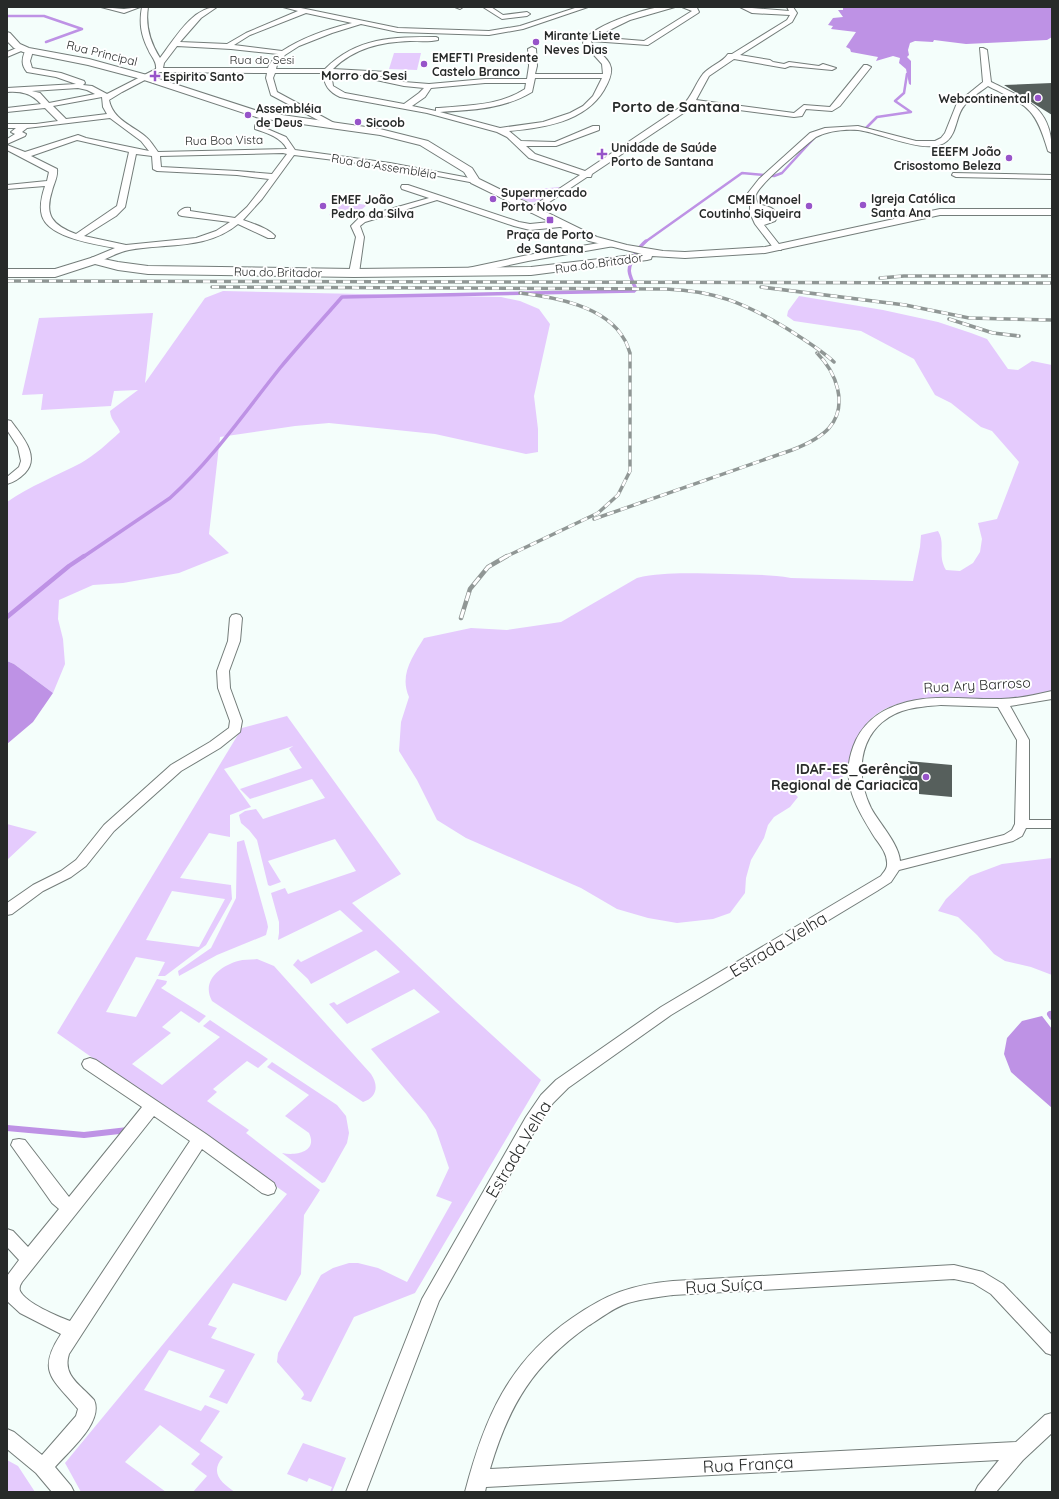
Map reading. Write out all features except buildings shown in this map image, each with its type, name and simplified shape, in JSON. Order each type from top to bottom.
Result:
[{"type":"street","points":[[104,7],[121,11],[137,7]]},
{"type":"street","points":[[145,7],[143,22],[146,34],[160,67]]},
{"type":"street","points":[[7,110],[105,96],[144,77],[160,67],[176,44],[200,15],[214,7]]},
{"type":"street","points":[[286,7],[398,30],[488,33],[521,28],[585,7]]},
{"type":"street","points":[[284,53],[237,47],[230,44],[248,34],[321,7]]},
{"type":"street","points":[[486,7],[502,17],[527,14]]},
{"type":"street","points":[[517,7],[543,22]]},
{"type":"street","points":[[588,39],[599,31],[617,22],[672,7]]},
{"type":"street","points":[[588,39],[637,43],[650,41],[696,12],[695,9],[687,7]]},
{"type":"street","points":[[533,210],[588,175],[680,112],[691,102],[706,75],[731,56],[790,21],[792,10],[752,11],[743,7]]},
{"type":"street","points":[[333,126],[274,93],[269,79],[272,65],[284,53],[308,38],[361,22]]},
{"type":"street","points":[[394,39],[398,30]]},
{"type":"street","points":[[7,35],[23,49],[26,64],[30,70],[58,75],[83,84],[105,96]]},
{"type":"street","points":[[436,38],[394,39],[352,50],[341,56],[327,71],[328,86],[334,92],[354,98],[427,111],[500,130],[510,135],[532,156],[588,175]]},
{"type":"street","points":[[500,130],[546,124],[563,119],[581,110],[595,99],[607,76],[607,68],[604,61],[587,43],[588,39]]},
{"type":"street","points":[[176,44],[209,44],[231,48],[237,47]]},
{"type":"street","points":[[7,47],[23,49]]},
{"type":"street","points":[[7,55],[23,49]]},
{"type":"street","name":"Rua Principal","points":[[23,49],[82,60],[144,77],[259,115],[380,132],[424,143],[468,170],[475,181],[560,224],[593,239],[663,254]]},
{"type":"street","points":[[427,111],[482,106],[506,102],[520,96],[529,90],[532,79],[532,49]]},
{"type":"street","points":[[983,50],[987,82]]},
{"type":"street","points":[[731,56],[770,62],[768,64],[785,66],[789,64],[820,68],[823,66],[832,68]]},
{"type":"street","name":"Rua do Sesi","points":[[160,67],[387,74]]},
{"type":"street","points":[[691,102],[794,115],[799,114],[804,107],[832,109],[867,67]]},
{"type":"street","name":"Rua do Sesi","points":[[364,74],[404,84],[430,86],[485,81],[607,76]]},
{"type":"street","points":[[987,82],[1025,103],[1038,114],[1045,128],[1052,151]]},
{"type":"street","points":[[778,248],[759,224],[754,213],[754,206],[751,197],[752,193],[762,181],[816,132],[858,128],[916,143],[936,143],[944,140],[949,133],[960,105],[987,82]]},
{"type":"street","points":[[7,90],[64,86],[89,88]]},
{"type":"street","points":[[405,107],[422,95],[430,86]]},
{"type":"street","points":[[20,89],[37,95],[64,122]]},
{"type":"street","points":[[105,96],[106,106],[110,116],[144,139],[156,154],[157,169],[237,173],[274,177]]},
{"type":"street","points":[[7,126],[36,126],[110,116]]},
{"type":"street","points":[[25,155],[82,132],[94,118]]},
{"type":"street","points":[[7,142],[22,134],[15,132],[26,126]]},
{"type":"street","points":[[7,273],[55,273],[126,248],[183,242],[219,234],[237,220],[254,203],[292,152],[287,141],[283,137],[258,127]]},
{"type":"street","points":[[518,143],[556,144],[596,128]]},
{"type":"street","name":"Rua Boa Vista","points":[[82,132],[83,140],[133,151],[156,154],[259,151],[292,152]]},
{"type":"street","points":[[7,147],[53,169],[53,175],[49,183],[45,213],[48,220],[58,229],[78,236],[126,248]]},
{"type":"street","points":[[78,236],[113,214],[121,207],[133,151]]},
{"type":"street","name":"Rua da Assembléia","points":[[292,152],[390,165],[475,181]]},
{"type":"street","points":[[956,175],[1052,177]]},
{"type":"street","points":[[7,187],[49,183]]},
{"type":"street","points":[[405,187],[524,226],[560,224]]},
{"type":"street","points":[[354,273],[360,237],[355,226],[362,220],[436,198]]},
{"type":"street","points":[[754,206],[767,208],[773,213],[774,216],[772,219],[759,224]]},
{"type":"street","points":[[187,210],[182,213],[237,220],[261,230],[270,236]]},
{"type":"street","points":[[663,254],[685,255],[741,252],[778,248],[940,212],[1052,212]]},
{"type":"street","name":"Rua do Britador","points":[[462,273],[528,258],[611,244]]},
{"type":"street","name":"Rua do Britador","points":[[94,260],[118,266],[148,270],[462,273],[548,270],[663,254]]},
{"type":"street","points":[[7,423],[27,453],[27,462],[23,470],[7,481]]},
{"type":"street","points":[[7,910],[38,888],[66,874],[82,863],[109,828],[176,768],[221,741],[235,729],[236,721],[224,688],[224,671],[234,641],[236,618]]},
{"type":"street","name":"Rua Ary Barroso","points":[[894,867],[893,857],[889,848],[856,793],[853,773],[861,742],[871,726],[884,714],[900,708],[920,704],[956,701],[1002,703],[1052,696]]},
{"type":"street","points":[[894,867],[1008,838],[1017,833],[1022,824],[1022,740],[1002,703]]},
{"type":"street","points":[[1022,824],[1052,824]]},
{"type":"street","name":"Estrada Velha","points":[[356,1492],[431,1299],[532,1121],[547,1099],[562,1084],[666,1011],[872,888],[886,879],[894,867]]},
{"type":"street","points":[[90,1064],[200,1139],[268,1188]]},
{"type":"street","points":[[73,1331],[21,1304],[14,1298],[11,1288],[14,1280],[30,1259],[152,1106]]},
{"type":"street","points":[[43,1467],[83,1422],[87,1413],[87,1406],[60,1376],[57,1369],[59,1354],[200,1139]]},
{"type":"street","points":[[19,1145],[58,1198],[70,1209]]},
{"type":"street","points":[[7,1236],[30,1259]]},
{"type":"street","name":"Rua Suíça","points":[[477,1485],[491,1439],[517,1386],[535,1360],[566,1331],[600,1309],[620,1298],[644,1292],[673,1288],[954,1272],[977,1278],[996,1289],[1052,1347]]},
{"type":"street","points":[[985,1492],[1001,1470],[1019,1450],[1052,1421]]},
{"type":"street","points":[[7,1438],[43,1467],[64,1492]]},
{"type":"street","name":"Rua França","points":[[477,1485],[1019,1450]]},
{"type":"shaded area","points":[[843,7],[1052,7],[1052,37],[1047,40],[966,44],[934,40],[933,42],[915,41],[910,43],[908,50],[909,55],[907,57],[911,61],[911,85],[909,84],[906,69],[899,63],[900,58],[893,56],[876,61],[878,57],[851,52],[850,49],[846,47],[856,32],[831,29],[833,26],[828,25],[833,18],[843,17],[838,10],[843,10]]},
{"type":"shaded area","points":[[394,53],[421,53],[417,70],[389,69]]},
{"type":"shaded area","points":[[560,188],[539,201],[534,202],[524,200],[508,192]]},
{"type":"shaded area","points":[[345,202],[367,205],[350,219],[329,215]]},
{"type":"shaded area","points":[[223,291],[501,297],[520,301],[539,309],[550,324],[534,396],[538,429],[538,452],[526,454],[435,434],[329,423],[295,426],[220,437],[209,534],[229,553],[179,573],[123,583],[93,585],[59,600],[58,619],[63,639],[65,664],[53,693],[14,664],[7,661],[7,502],[34,486],[81,463],[106,445],[120,432],[110,411],[138,390],[114,391],[111,406],[41,410],[43,394],[22,395],[39,318],[153,313],[145,383],[205,298]]},
{"type":"shaded area","points":[[799,296],[883,310],[938,322],[971,333],[987,339],[1008,369],[1018,370],[1032,361],[1052,365],[1052,693],[1010,699],[938,698],[901,703],[885,709],[871,719],[861,732],[842,778],[787,787],[798,797],[790,807],[774,817],[768,825],[764,838],[751,860],[746,878],[745,893],[730,913],[713,919],[677,923],[648,918],[617,909],[581,888],[466,838],[437,820],[417,780],[399,751],[401,722],[409,697],[406,689],[406,673],[424,638],[471,628],[507,630],[561,622],[637,578],[660,574],[695,573],[768,575],[791,578],[913,581],[921,535],[938,531],[941,540],[943,565],[946,570],[960,571],[973,563],[980,552],[982,539],[978,523],[997,519],[1019,462],[992,431],[981,427],[951,403],[935,395],[914,359],[861,331],[794,321],[787,316],[788,311]]},
{"type":"shaded area","points":[[7,661],[14,664],[53,693],[33,722],[7,744]]},
{"type":"shaded area","points":[[287,716],[401,874],[352,903],[541,1080],[415,1293],[354,1317],[311,1402],[301,1399],[304,1395],[303,1392],[277,1362],[278,1353],[321,1275],[333,1268],[349,1263],[358,1263],[378,1268],[407,1282],[452,1202],[436,1196],[449,1168],[436,1130],[426,1114],[371,1049],[440,1012],[414,989],[347,1024],[329,1004],[334,1002],[337,1005],[400,972],[376,950],[311,984],[308,979],[293,965],[298,959],[301,962],[363,931],[340,910],[278,940],[279,922],[271,893],[285,888],[288,894],[356,871],[335,839],[268,861],[281,882],[270,886],[268,885],[257,840],[241,823],[239,815],[245,811],[256,809],[263,819],[325,798],[312,779],[250,799],[240,789],[302,768],[289,749],[293,746],[224,769],[251,807],[230,815],[230,837],[209,833],[180,878],[231,885],[232,899],[206,945],[165,976],[158,976],[165,962],[136,957],[106,1012],[136,1017],[157,979],[167,981],[161,988],[206,1016],[199,1023],[181,1011],[162,1027],[171,1033],[132,1064],[162,1085],[220,1037],[203,1026],[210,1020],[268,1059],[258,1068],[247,1061],[213,1089],[217,1092],[207,1101],[249,1130],[246,1133],[320,1190],[304,1215],[301,1274],[286,1301],[233,1283],[208,1325],[217,1328],[211,1338],[255,1354],[227,1404],[209,1397],[225,1370],[169,1350],[144,1390],[201,1411],[205,1405],[220,1411],[200,1441],[223,1457],[217,1468],[217,1473],[222,1481],[235,1492],[193,1492],[207,1476],[191,1464],[200,1454],[160,1425],[125,1462],[166,1492],[81,1492],[65,1463],[287,1194],[57,1033],[242,728]],"holes":[[[172,891],[225,899],[199,947],[146,940]]]},
{"type":"shaded area","points":[[7,824],[37,832],[7,860]]},
{"type":"shaded area","points":[[244,840],[267,922],[268,927],[266,935],[217,955],[179,976],[178,971],[211,948],[236,898],[237,842]]},
{"type":"shaded area","points":[[1052,858],[1052,975],[1031,967],[1005,961],[994,954],[958,917],[938,911],[946,899],[970,876],[1002,864]]},
{"type":"shaded area","points":[[257,959],[274,966],[371,1074],[374,1078],[376,1087],[374,1094],[368,1100],[363,1102],[212,1001],[209,994],[209,987],[214,975],[231,963]]},
{"type":"shaded area","points":[[1042,1016],[1052,1029],[1052,1108],[1011,1072],[1004,1054],[1007,1038],[1022,1021]]},
{"type":"shaded area","points":[[272,1062],[337,1105],[346,1116],[349,1133],[347,1143],[325,1182],[322,1183],[282,1153],[299,1153],[311,1145],[309,1133],[285,1116],[309,1095],[267,1067]]},
{"type":"shaded area","points":[[303,1443],[346,1458],[332,1492],[330,1492],[332,1487],[309,1478],[307,1482],[287,1474]]},
{"type":"shaded area","points":[[7,1460],[18,1466],[35,1492],[7,1492]]},
{"type":"waterway","points":[[7,16],[44,16],[82,29],[46,42]]},
{"type":"waterway","points":[[860,129],[866,128],[877,117],[911,112],[895,101],[904,93],[907,74]]},
{"type":"waterway","points":[[645,242],[742,173],[774,176],[782,173],[815,137]]},
{"type":"waterway","points":[[83,557],[170,498],[200,468],[228,435],[280,368],[342,297],[634,291],[636,289],[631,279],[629,267],[637,251],[646,241]]},
{"type":"waterway","points":[[7,617],[69,566],[84,556]]},
{"type":"waterway","points":[[7,1128],[84,1135],[128,1130]]},
{"type":"railway","points":[[880,278],[904,276],[1052,276]]},
{"type":"railway","points":[[7,281],[1052,283]]},
{"type":"railway","points":[[212,287],[684,290],[700,292],[743,305],[786,328],[834,362]]},
{"type":"railway","points":[[761,287],[905,305],[969,318],[1052,320]]},
{"type":"railway","points":[[506,556],[598,513],[618,495],[630,471],[630,353],[627,344],[616,328],[605,318],[592,311],[578,305],[548,297],[520,293]]},
{"type":"railway","points":[[949,319],[993,333],[1019,336]]},
{"type":"railway","points":[[594,519],[792,450],[807,444],[821,435],[829,428],[835,419],[839,399],[838,389],[830,370],[817,353]]},
{"type":"railway","points":[[461,618],[470,589],[488,567],[506,556]]},
{"type":"place","name":"Mirante Liete Neves Dias","points":[[536,42]]},
{"type":"place","name":"EMEFTI Presidente Castelo Branco","points":[[424,64]]},
{"type":"place","name":"Espirito Santo","points":[[155,76]]},
{"type":"place","name":"Webcontinental","points":[[1038,98]]},
{"type":"place","name":"Assembléia de Deus","points":[[248,115]]},
{"type":"place","name":"Sicoob","points":[[358,122]]},
{"type":"place","name":"Unidade de Saúde Porto de Santana","points":[[602,154]]},
{"type":"place","name":"EEEFM João Crisostomo Beleza","points":[[1009,158]]},
{"type":"place","name":"Supermercado Porto Novo","points":[[493,199]]},
{"type":"place","name":"Igreja Católica Santa Ana","points":[[863,205]]},
{"type":"place","name":"EMEF João Pedro da Silva","points":[[323,206]]},
{"type":"place","name":"CMEI Manoel Coutinho Siqueira","points":[[809,206]]},
{"type":"place","name":"Praça de Porto de Santana","points":[[550,220]]},
{"type":"place","name":"IDAF-ES_Gerência Regional de Cariacica","points":[[926,777]]},
{"type":"district","name":"Morro do Sesi","points":[[364,75]]},
{"type":"district","name":"Porto de Santana","points":[[676,106]]}]
